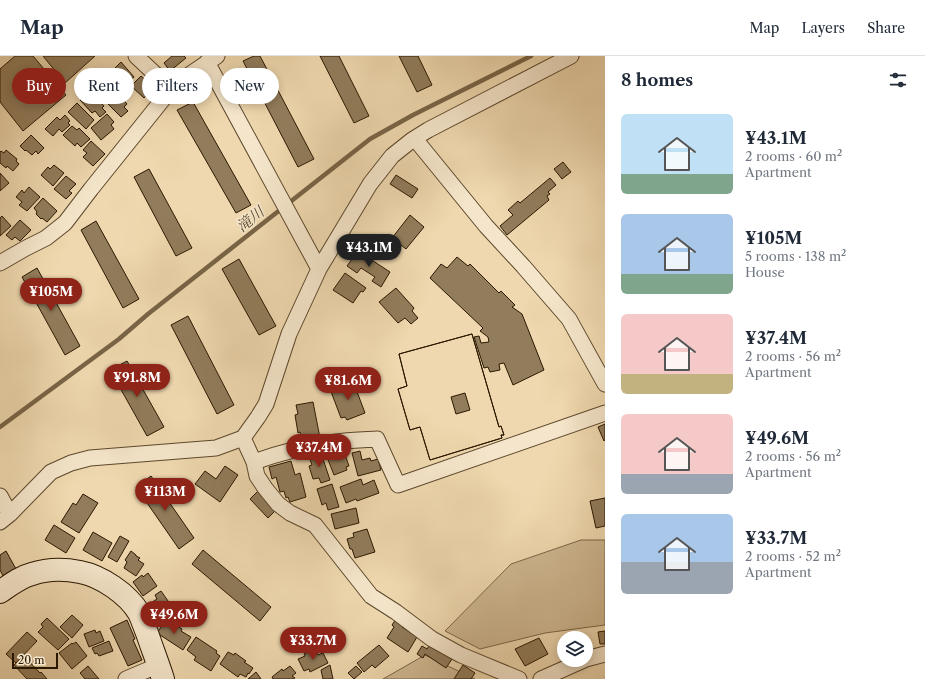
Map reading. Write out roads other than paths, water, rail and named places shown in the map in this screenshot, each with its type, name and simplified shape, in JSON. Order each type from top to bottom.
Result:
[{"type":"street","points":[[136,56],[149,68]]},
{"type":"street","points":[[5,518],[51,472],[71,463],[90,458],[216,448],[243,438],[266,404],[289,334],[319,270],[370,184],[392,156],[415,139],[435,127],[570,56]]},
{"type":"street","points":[[199,68],[212,59],[289,214],[319,270]]},
{"type":"street","points":[[0,263],[46,238],[65,223],[90,189],[159,104]]},
{"type":"street","points":[[415,139],[486,226],[569,319],[605,384]]},
{"type":"street","points":[[254,462],[296,449],[337,442],[377,439],[398,485],[605,413]]},
{"type":"street","points":[[243,438],[254,462],[257,476],[278,504],[290,513],[315,525],[370,596],[396,612],[432,639],[461,654],[519,679]]},
{"type":"street","points":[[0,496],[5,518]]},
{"type":"street","points":[[0,592],[31,574],[55,570],[80,572],[93,576],[109,584],[131,602],[139,613],[161,672],[126,679]]},
{"type":"street","points":[[593,658],[605,654]]},
{"type":"street","points":[[540,679],[568,667]]},
{"type":"waterway","name":"滝川","points":[[0,427],[119,339],[148,314],[370,139],[413,115],[531,56]]}]
